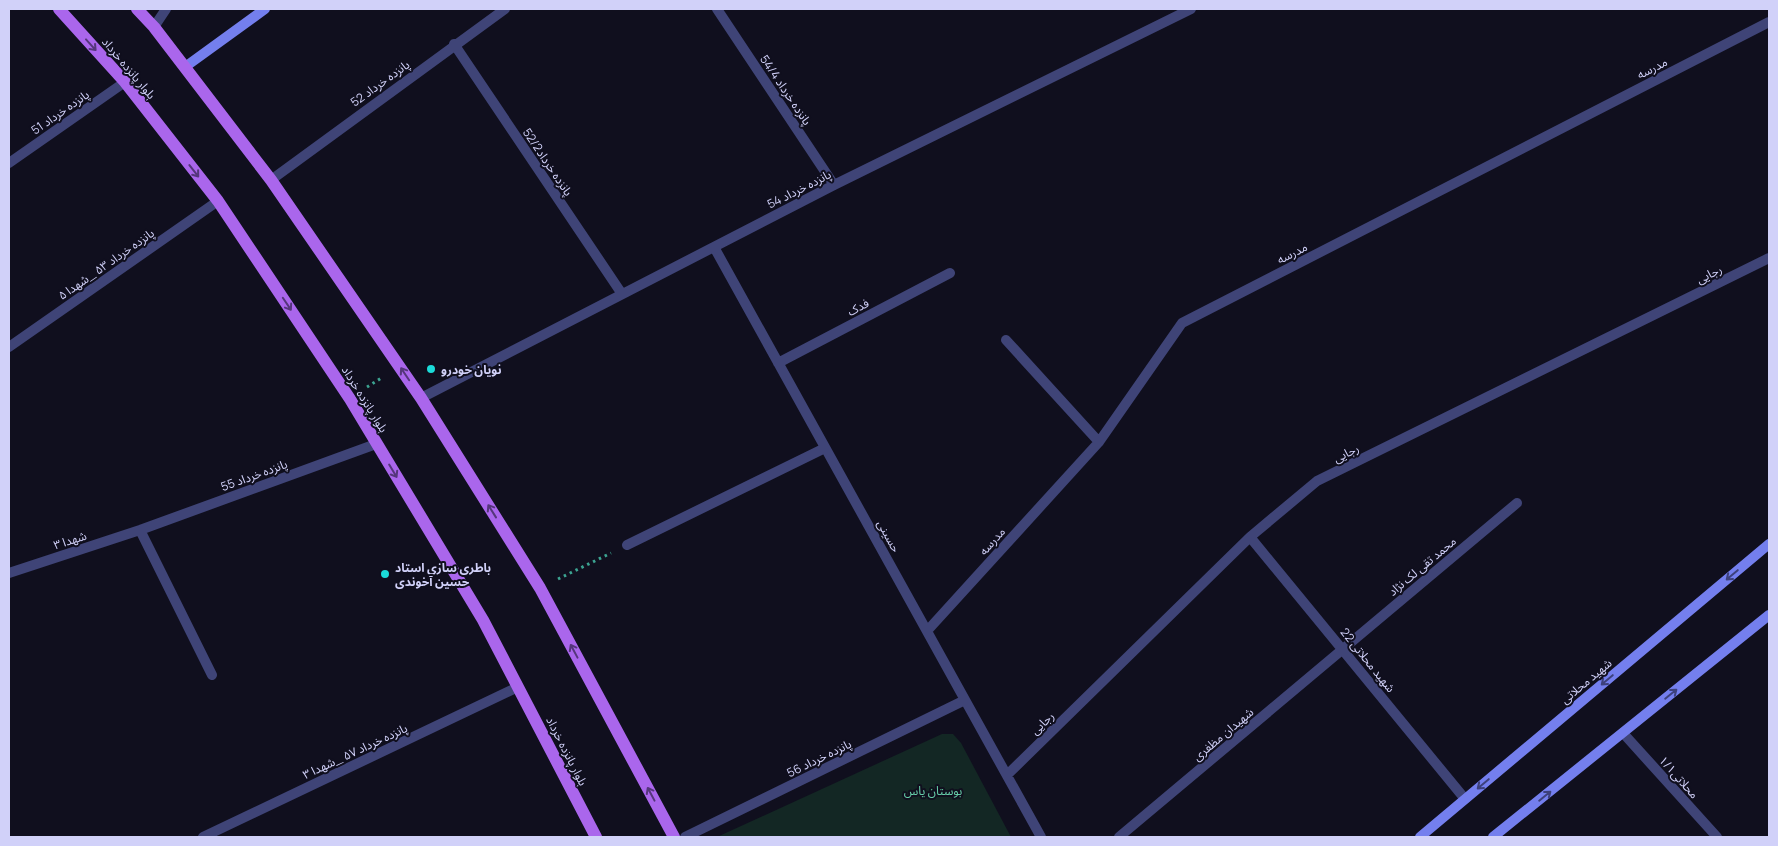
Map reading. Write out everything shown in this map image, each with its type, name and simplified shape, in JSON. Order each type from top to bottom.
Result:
[{"type":"main road","name":"بلوار پانزده خرداد","points":[[59,9],[125,82],[218,201],[350,399],[483,620],[596,837]]},
{"type":"main road","points":[[137,9],[154,27],[271,180],[421,398],[540,588],[674,837]]},
{"type":"main road","points":[[185,67],[265,9]]},
{"type":"main road","name":"شهید محلاتی","points":[[1420,837],[1769,544]]},
{"type":"main road","points":[[1493,837],[1769,616]]},
{"type":"street","points":[[154,27],[166,9]]},
{"type":"street","name":"پانزده خرداد 52","points":[[271,180],[504,9]]},
{"type":"street","name":"پانزده خرداد 54/4","points":[[717,9],[834,184]]},
{"type":"street","name":"پانزده خرداد 54","points":[[421,398],[834,184],[1191,9]]},
{"type":"street","name":"مدرسه","points":[[927,630],[1099,442],[1182,323],[1769,22]]},
{"type":"street","name":"پانزده خرداد52/2","points":[[454,44],[622,294]]},
{"type":"street","name":"پانزده خرداد 51","points":[[9,163],[125,82]]},
{"type":"street","name":"پانزده خرداد ۵۳ _شهدا ۵","points":[[9,347],[218,201]]},
{"type":"street","name":"حسینی","points":[[714,247],[1041,837]]},
{"type":"street","name":"رجایی","points":[[1007,775],[1250,537],[1317,481],[1769,258]]},
{"type":"street","name":"فدک","points":[[778,363],[950,273]]},
{"type":"street","points":[[1006,340],[1099,442]]},
{"type":"street","name":"پانزده خرداد 55","points":[[140,530],[376,444]]},
{"type":"street","points":[[627,545],[825,448]]},
{"type":"street","name":"محمد تقی لک نژاد","points":[[1344,649],[1517,503]]},
{"type":"street","points":[[140,530],[212,675]]},
{"type":"street","name":"شهدا ۳","points":[[9,573],[140,530]]},
{"type":"street","name":"شهید محلاتی 22","points":[[1250,537],[1344,649],[1465,799]]},
{"type":"street","name":"شهیدان مظفری","points":[[1119,837],[1344,649]]},
{"type":"street","name":"پانزده خرداد ۵۷ _شهدا ۳","points":[[203,837],[518,687]]},
{"type":"street","name":"پانزده خرداد 56","points":[[685,837],[965,700]]},
{"type":"street","name":"محلاتی۱/۱","points":[[1623,733],[1717,837]]},
{"type":"path","points":[[350,399],[399,366]]},
{"type":"path","points":[[540,588],[627,545]]},
{"type":"green space","name":"بوستان یاس","points":[[942,734],[953,734],[961,743],[1011,837],[717,837]]},
{"type":"place","name":"نویان خودرو","points":[[431,369]]},
{"type":"place","name":"باطری سازی استاد حسین آخوندی","points":[[385,574]]}]
